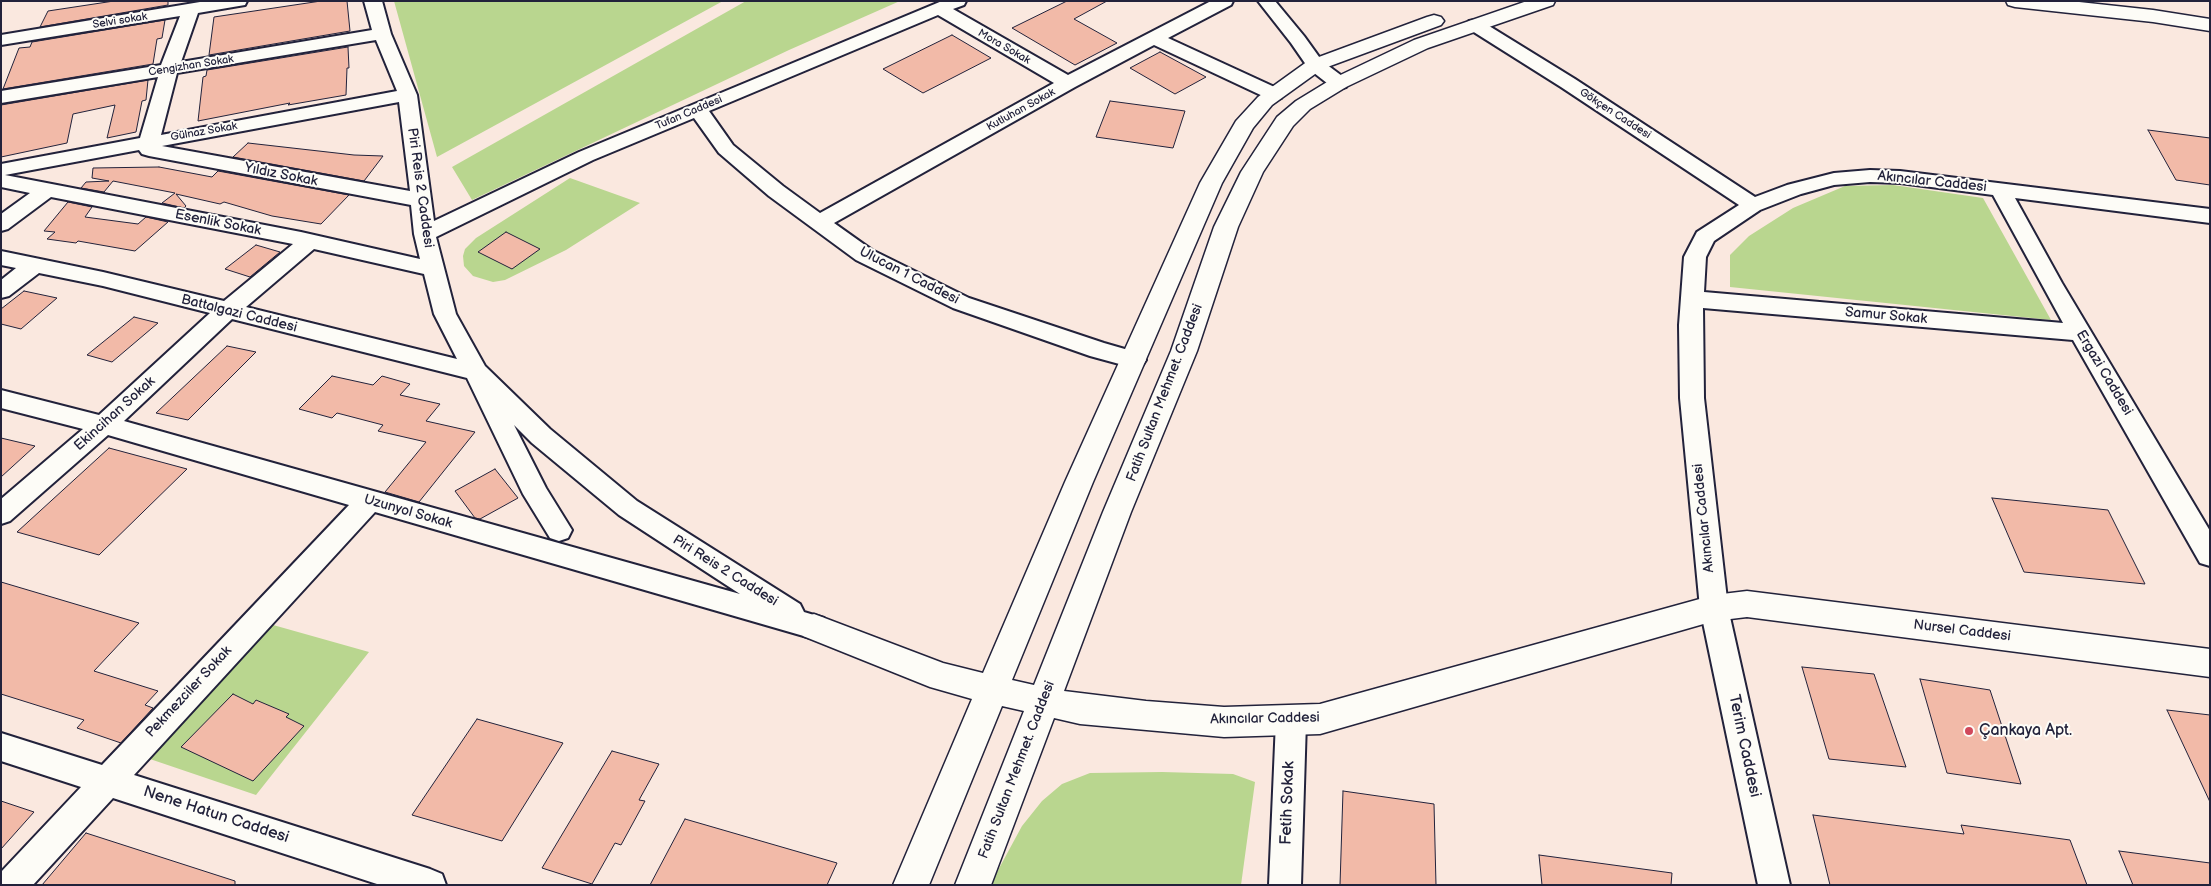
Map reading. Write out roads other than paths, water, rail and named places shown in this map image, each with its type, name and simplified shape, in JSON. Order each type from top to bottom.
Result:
[{"type":"street","name":"Selvi sokak","points":[[1,40],[239,1]]},
{"type":"street","name":"Piri Reis 2 Caddesi","points":[[373,1],[382,34],[408,95],[425,234],[444,314],[476,372],[536,494],[559,530]]},
{"type":"street","name":"Tufan Caddesi","points":[[425,234],[586,156],[958,1]]},
{"type":"street","name":"Kutluhan Sokak","points":[[820,222],[1068,83],[1225,1]]},
{"type":"street","points":[[1266,1],[1298,40],[1315,65],[1339,83]]},
{"type":"street","name":"Fatih Sultan Mehmet. Caddesi","points":[[973,885],[1018,696],[1079,482],[1211,184],[1244,126],[1265,101],[1315,65],[1487,1]]},
{"type":"street","name":"Fatih Sultan Mehmet. Caddesi","points":[[911,885],[1018,696],[1117,512],[1184,351],[1226,227],[1252,172],[1285,122],[1303,105],[1339,83],[1421,44],[1546,1]]},
{"type":"street","points":[[2015,1],[2209,14]]},
{"type":"street","points":[[2141,1],[2209,14]]},
{"type":"street","points":[[149,143],[170,69],[191,9]]},
{"type":"street","name":"Mora Sokak","points":[[940,9],[1068,83]]},
{"type":"street","name":"Gökçen Caddesi","points":[[1476,25],[1576,88],[1753,205]]},
{"type":"street","name":"Cengizhan Sokak","points":[[1,97],[382,34]]},
{"type":"street","points":[[1154,38],[1274,94]]},
{"type":"street","name":"Gülnaz Sokak","points":[[1,170],[408,95]]},
{"type":"street","name":"Ulucan 1 Caddesi","points":[[698,109],[726,149],[776,191],[864,255],[961,303],[1089,347],[1134,360]]},
{"type":"street","name":"Yıldız Sokak","points":[[149,143],[149,150],[420,200]]},
{"type":"street","name":"Akıncılar Caddesi","points":[[1018,696],[1080,709],[1146,716],[1224,722],[1320,720],[1714,608],[1692,398],[1690,325],[1695,256],[1705,237],[1753,205],[1794,189],[1834,179],[1870,176],[1900,177],[2210,216]]},
{"type":"street","name":"Esenlik Sokak","points":[[1,181],[310,241],[433,268]]},
{"type":"street","name":"Ergazi Caddesi","points":[[2000,189],[2210,555]]},
{"type":"street","points":[[1,224],[47,190]]},
{"type":"street","name":"Ekincihan Sokak","points":[[1,514],[104,425],[227,311],[310,241]]},
{"type":"street","name":"Battalgazi Caddesi","points":[[1,258],[103,279],[476,372]]},
{"type":"street","points":[[1,291],[35,265]]},
{"type":"street","name":"Samur Sokak","points":[[1692,299],[2081,333]]},
{"type":"street","name":"Piri Reis 2 Caddesi","points":[[476,372],[541,436],[628,508],[814,626],[941,677],[1018,696]]},
{"type":"street","name":"Uzunyol Sokak","points":[[1,399],[104,425],[814,626]]},
{"type":"street","name":"Pekmezciler Sokak","points":[[11,885],[106,780],[369,501]]},
{"type":"street","name":"Nursel Caddesi","points":[[1714,608],[1747,604],[2210,663]]},
{"type":"street","name":"Terim Caddesi","points":[[1714,608],[1774,885]]},
{"type":"street","name":"Fetih Sokak","points":[[1284,885],[1292,721]]},
{"type":"street","name":"Nene Hatun Caddesi","points":[[1,747],[430,885]]},
{"type":"place","name":"Çankaya Apt.","points":[[1969,731]]}]
